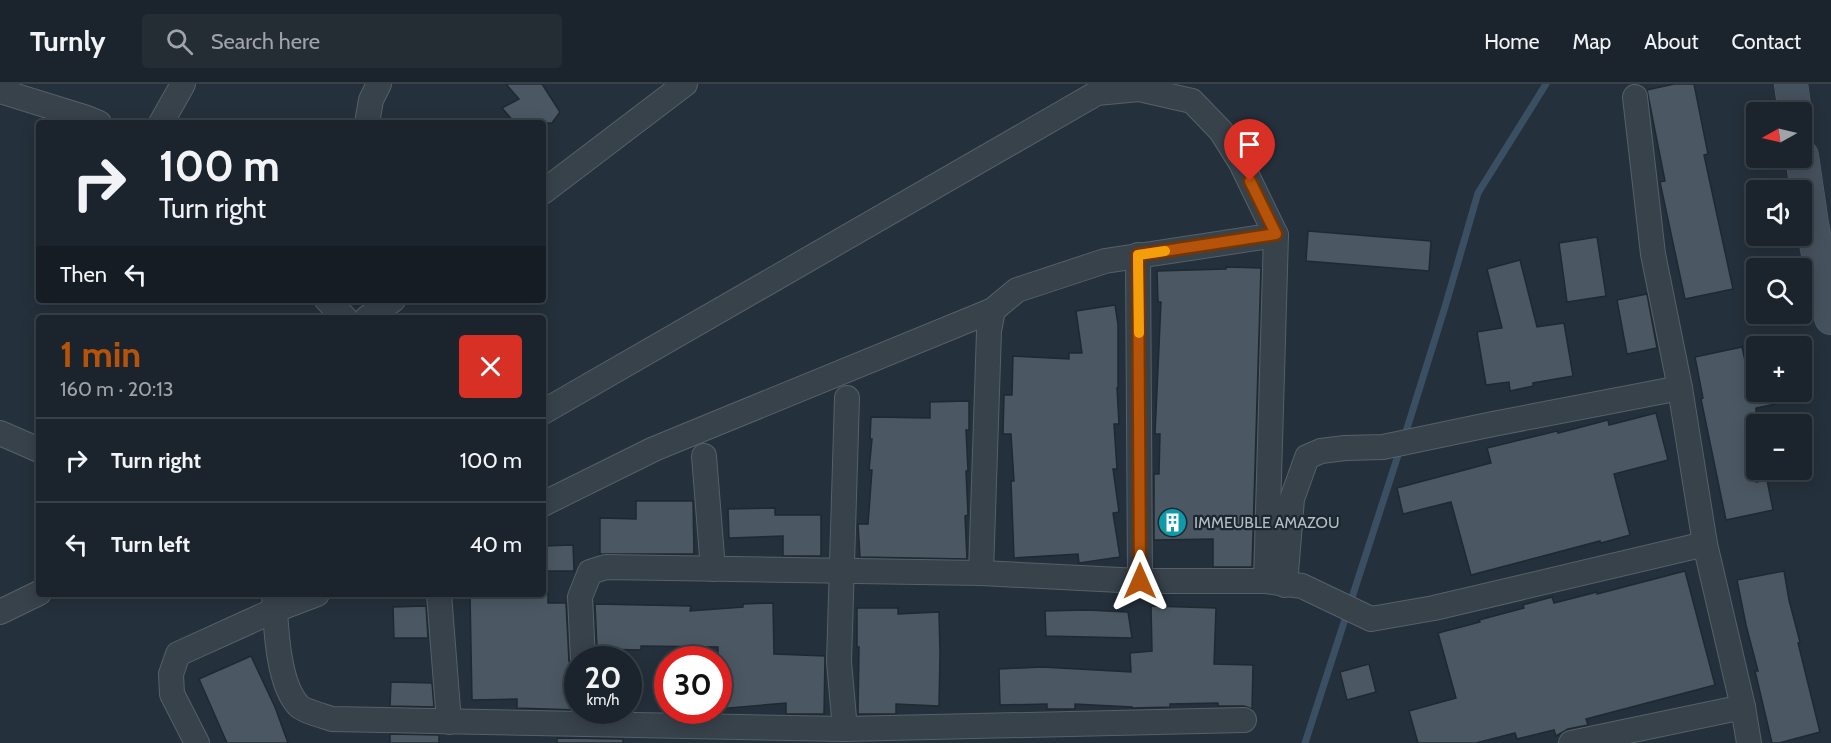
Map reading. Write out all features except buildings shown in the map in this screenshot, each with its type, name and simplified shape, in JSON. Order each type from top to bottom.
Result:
[{"type":"main road","points":[[1791,84],[1794,102]]},
{"type":"main road","points":[[1804,168],[1812,224],[1831,318]]},
{"type":"street","points":[[163,120],[183,84]]},
{"type":"street","points":[[367,120],[370,100],[379,84]]},
{"type":"street","points":[[546,190],[685,84]]},
{"type":"street","points":[[546,410],[1097,93],[1138,89],[1192,101],[1221,131],[1242,164],[1276,234],[1284,584]]},
{"type":"street","points":[[0,91],[92,120]]},
{"type":"street","points":[[1635,97],[1653,254],[1680,388],[1705,544],[1743,707],[1749,743]]},
{"type":"street","points":[[546,503],[654,449],[993,310],[1017,290],[1105,261],[1276,234]]},
{"type":"street","points":[[1138,255],[1140,581]]},
{"type":"street","points":[[330,303],[342,315]]},
{"type":"street","points":[[372,315],[389,303]]},
{"type":"street","points":[[981,573],[989,331],[993,310]]},
{"type":"street","points":[[1284,584],[1292,498],[1307,457],[1321,451],[1383,447],[1680,388]]},
{"type":"street","points":[[845,729],[839,662],[847,398]]},
{"type":"street","points":[[0,433],[36,449]]},
{"type":"street","points":[[704,456],[713,569]]},
{"type":"street","points":[[583,646],[580,597],[590,572],[606,567],[981,573],[1140,581],[1284,584],[1371,619],[1434,608],[1705,544]]},
{"type":"street","points":[[0,612],[36,594]]},
{"type":"street","points":[[197,743],[172,694],[171,674],[178,654],[274,602],[301,597]]},
{"type":"street","points":[[438,597],[449,722]]},
{"type":"street","points":[[274,602],[280,662],[290,692],[299,706],[332,719],[449,722],[564,719]]},
{"type":"street","points":[[1571,743],[1743,707]]},
{"type":"street","points":[[642,720],[845,729],[1244,720]]},
{"type":"waterway","points":[[1404,438],[1478,193],[1546,84]]},
{"type":"waterway","points":[[1305,743],[1400,449]]},
{"type":"slow traffic","points":[[1139,333],[1138,255],[1165,251]]},
{"type":"place","name":"IMMEUBLE AMAZOU","points":[[1173,522]]},
{"type":"route","points":[[1140,581],[1138,255],[1276,234],[1250,181]]}]
